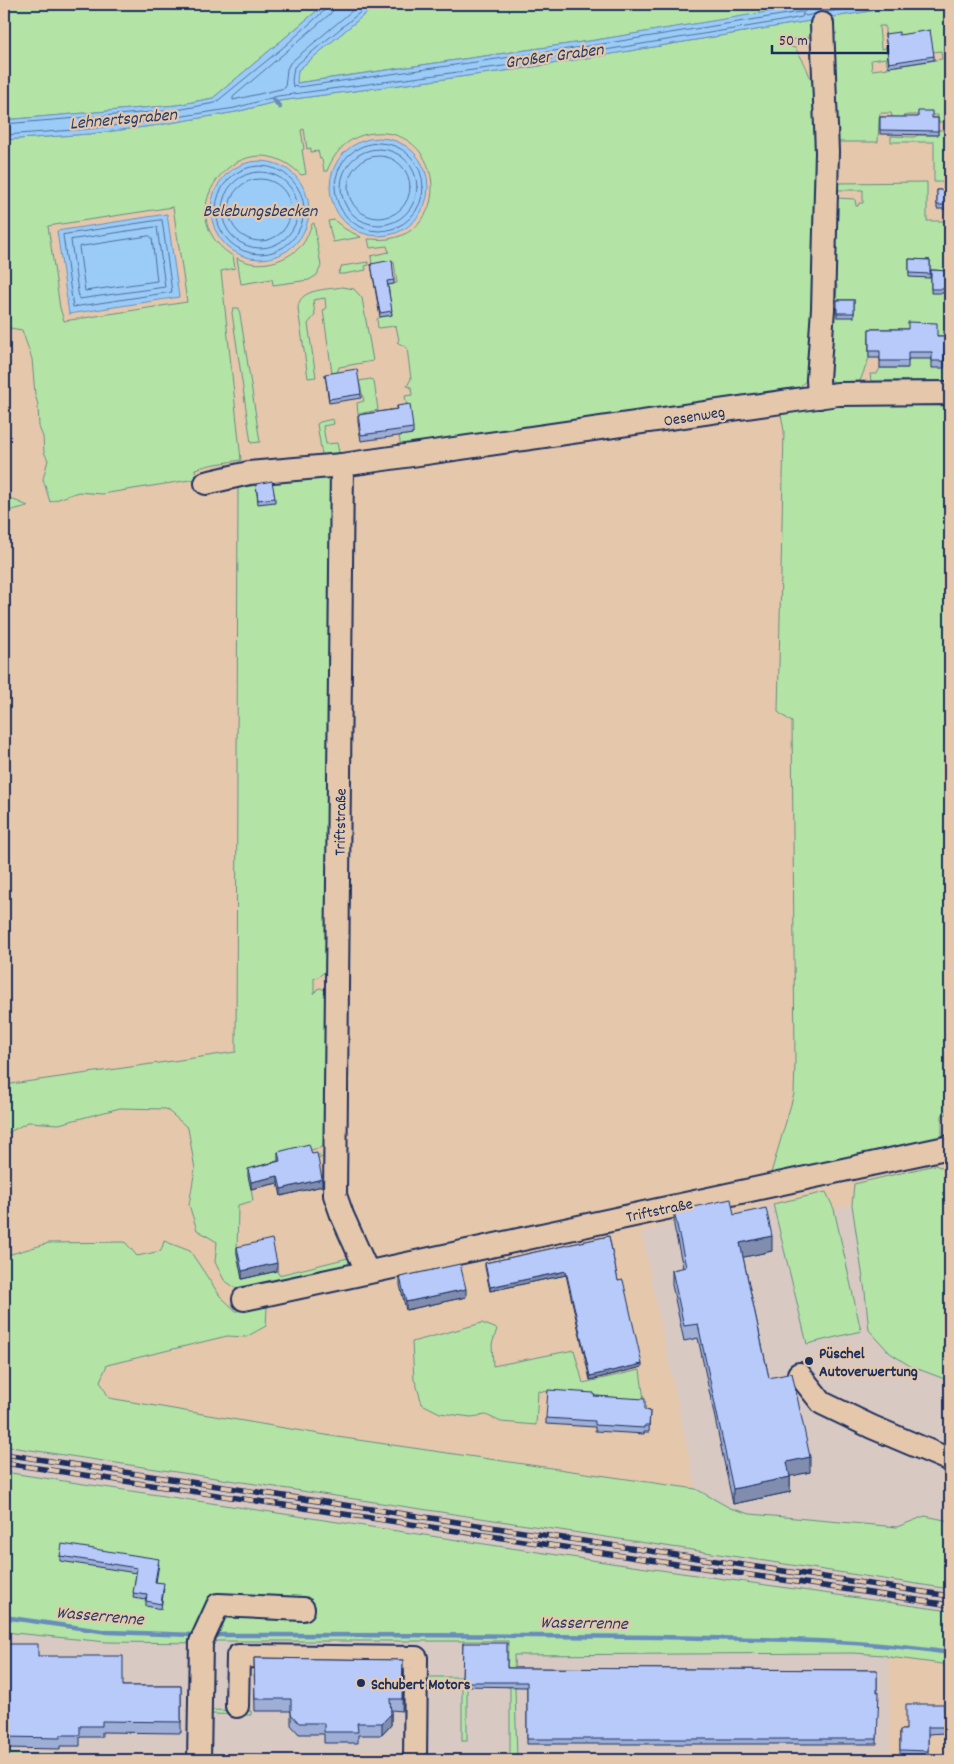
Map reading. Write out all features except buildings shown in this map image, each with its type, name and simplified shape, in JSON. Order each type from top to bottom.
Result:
[{"type":"street","points":[[820,397],[818,379],[825,274],[827,152],[822,24]]},
{"type":"street","name":"Oesenweg","points":[[342,464],[820,397],[856,394],[950,393]]},
{"type":"street","points":[[206,483],[249,473],[342,464]]},
{"type":"street","name":"Triftstraße","points":[[342,464],[335,1195],[342,1216],[367,1271]]},
{"type":"street","name":"Triftstraße","points":[[244,1299],[950,1147]]},
{"type":"street","points":[[799,1374],[822,1403],[872,1427],[950,1460]]},
{"type":"street","points":[[199,1760],[201,1642],[218,1605],[303,1609]]},
{"type":"street","points":[[237,1706],[238,1656],[416,1658],[415,1760]]},
{"type":"shaded area","name":"Püschel Autoverwertung","points":[[935,1165],[950,1206],[950,1521],[925,1516],[897,1527],[750,1514],[730,1508],[696,1489],[641,1232],[674,1223],[675,1226],[826,1192],[834,1209],[852,1205],[854,1184]]},
{"type":"shaded area","points":[[4,1446],[950,1589],[950,1611],[611,1563],[4,1472]]},
{"type":"shaded area","points":[[4,1632],[107,1642],[513,1641],[514,1655],[853,1653],[884,1655],[889,1657],[890,1760],[4,1760]]},
{"type":"green space","points":[[4,4],[325,4],[213,98],[177,105],[4,120]]},
{"type":"green space","points":[[377,4],[819,4],[596,40],[296,83],[298,70]]},
{"type":"green space","points":[[912,4],[950,4],[950,182],[934,182],[934,142],[891,142],[891,136],[938,135],[938,130],[944,130],[944,122],[938,122],[938,115],[907,115],[893,119],[891,113],[880,113],[878,142],[837,142],[832,119],[837,119],[837,112],[832,111],[829,40],[837,33],[784,41],[787,46],[795,48],[807,68],[818,105],[818,335],[807,379],[781,409],[817,404],[950,406],[950,1084],[947,1085],[947,1114],[942,1115],[942,1138],[821,1165],[771,1173],[794,1094],[795,1061],[792,722],[778,712],[784,431],[780,409],[401,447],[399,436],[413,434],[405,396],[412,395],[411,387],[407,386],[411,379],[407,348],[397,342],[399,340],[396,326],[378,328],[377,319],[392,315],[386,285],[397,283],[394,262],[372,265],[371,256],[389,252],[387,246],[370,248],[368,239],[388,239],[410,231],[424,216],[431,198],[431,178],[424,158],[411,143],[392,134],[367,134],[360,136],[342,147],[333,158],[327,171],[324,171],[322,159],[320,159],[318,151],[311,152],[311,148],[307,149],[304,129],[301,130],[306,174],[301,175],[279,159],[256,156],[236,163],[219,177],[208,196],[206,217],[213,238],[233,256],[235,268],[221,271],[241,460],[195,469],[196,479],[102,494],[78,492],[50,502],[43,479],[48,460],[44,452],[43,437],[39,427],[32,359],[22,330],[4,327],[4,140],[89,134],[152,126],[236,112],[279,101],[527,68]],"holes":[[[879,26],[885,26],[885,38],[904,35],[905,43],[886,46],[886,48],[881,49]],[[941,51],[942,59],[896,66],[932,52]],[[886,58],[888,68],[872,70],[871,60]],[[173,207],[187,302],[64,321],[60,308],[48,226]]]},
{"type":"green space","points":[[927,182],[927,221],[950,221],[950,381],[871,381],[870,374],[877,374],[880,368],[907,368],[908,359],[869,336],[869,358],[860,381],[835,382],[827,379],[831,301],[836,300],[837,285],[831,280],[837,198],[855,199],[856,206],[859,203],[863,203],[863,190],[837,190],[837,183]]},
{"type":"green space","points":[[334,220],[345,229],[361,237],[333,242],[328,221]]},
{"type":"green space","points":[[314,223],[321,266],[317,275],[309,280],[273,285],[272,279],[241,284],[237,258],[245,262],[263,264],[280,260],[302,245]]},
{"type":"green space","points":[[368,262],[369,265],[365,266],[366,270],[338,274],[342,266]]},
{"type":"green space","points":[[342,287],[354,289],[362,298],[373,361],[339,367],[337,373],[332,373],[323,310],[326,309],[325,298],[313,300],[315,315],[308,324],[316,377],[308,378],[298,309],[299,302],[303,297],[314,291]]},
{"type":"green space","points":[[233,308],[239,308],[260,442],[251,443],[232,313]]},
{"type":"green space","points":[[371,379],[374,381],[378,410],[358,414],[357,403],[364,401],[359,381]]},
{"type":"green space","points":[[333,419],[334,424],[323,426],[326,444],[337,443],[340,457],[324,457],[322,455],[317,424]]},
{"type":"green space","points":[[323,475],[331,477],[327,970],[314,978],[314,994],[320,988],[330,992],[327,1146],[278,1158],[279,1165],[332,1152],[332,1155],[249,1176],[253,1201],[238,1205],[237,1254],[277,1271],[279,1275],[348,1258],[349,1263],[356,1261],[357,1266],[241,1292],[224,1280],[215,1262],[217,1242],[197,1230],[189,1205],[195,1169],[188,1128],[166,1109],[120,1108],[59,1124],[28,1122],[4,1135],[4,1085],[236,1052],[238,488]]},
{"type":"green space","points":[[4,491],[7,497],[28,506],[4,512]]},
{"type":"green space","points":[[935,1165],[940,1167],[950,1165],[950,1381],[910,1366],[890,1353],[869,1330],[852,1205],[854,1184]]},
{"type":"green space","points":[[826,1192],[834,1209],[861,1331],[807,1344],[773,1204]]},
{"type":"green space","points":[[164,1241],[190,1251],[220,1296],[236,1311],[267,1307],[266,1326],[246,1337],[227,1336],[107,1365],[100,1381],[109,1398],[337,1437],[696,1489],[730,1508],[750,1514],[897,1527],[925,1516],[950,1521],[950,1589],[4,1446],[4,1256],[49,1243],[125,1242],[137,1256],[161,1251]]},
{"type":"green space","points":[[482,1323],[497,1329],[492,1344],[493,1366],[574,1350],[583,1383],[640,1370],[644,1400],[538,1391],[536,1425],[501,1422],[486,1415],[471,1417],[440,1413],[422,1404],[414,1380],[412,1342]]},
{"type":"green space","points":[[4,1472],[611,1563],[950,1611],[950,1665],[884,1655],[853,1653],[514,1655],[517,1760],[510,1760],[510,1687],[507,1687],[508,1641],[107,1642],[4,1632]]},
{"type":"green space","points":[[427,1677],[462,1677],[462,1683],[425,1683]]},
{"type":"green space","points":[[462,1686],[467,1686],[467,1741],[462,1741]]},
{"type":"green space","points":[[207,1710],[251,1711],[251,1715],[211,1714],[211,1739],[209,1741]]},
{"type":"green space","points":[[4,1754],[57,1754],[58,1757],[190,1757],[195,1760],[4,1760]]},
{"type":"green space","points":[[400,1754],[406,1760],[344,1760],[350,1755]]},
{"type":"water","points":[[325,4],[377,4],[298,70],[297,83],[596,40],[816,4],[912,4],[527,68],[279,101],[236,112],[152,126],[89,134],[4,140],[4,120],[177,105],[213,98]]},
{"type":"water","name":"Belebungsbecken","points":[[379,138],[398,141],[414,152],[425,168],[428,187],[425,206],[414,222],[398,233],[379,236],[360,233],[344,222],[333,206],[330,187],[333,168],[344,152],[360,141]]},
{"type":"water","name":"Belebungsbecken","points":[[260,161],[279,164],[295,175],[306,191],[309,210],[306,229],[295,245],[279,256],[260,259],[241,256],[225,245],[214,229],[211,210],[214,191],[225,175],[241,164]]},
{"type":"water","points":[[167,214],[179,297],[69,314],[57,231]]},
{"type":"waterway","points":[[273,99],[280,107]]},
{"type":"waterway","name":"Wasserrenne","points":[[4,1617],[108,1632],[194,1635]]},
{"type":"waterway","name":"Wasserrenne","points":[[217,1635],[769,1639],[842,1642],[950,1653]]},
{"type":"railway","points":[[4,1454],[950,1596]]},
{"type":"railway","points":[[4,1463],[950,1605]]},
{"type":"place","name":"Püschel Autoverwertung","points":[[809,1361]]},
{"type":"place","name":"Schubert Motors","points":[[361,1683]]},
{"type":"water label","name":"Großer Graben","points":[[554,55]]},
{"type":"water label","name":"Lehnertsgraben","points":[[123,118]]}]
